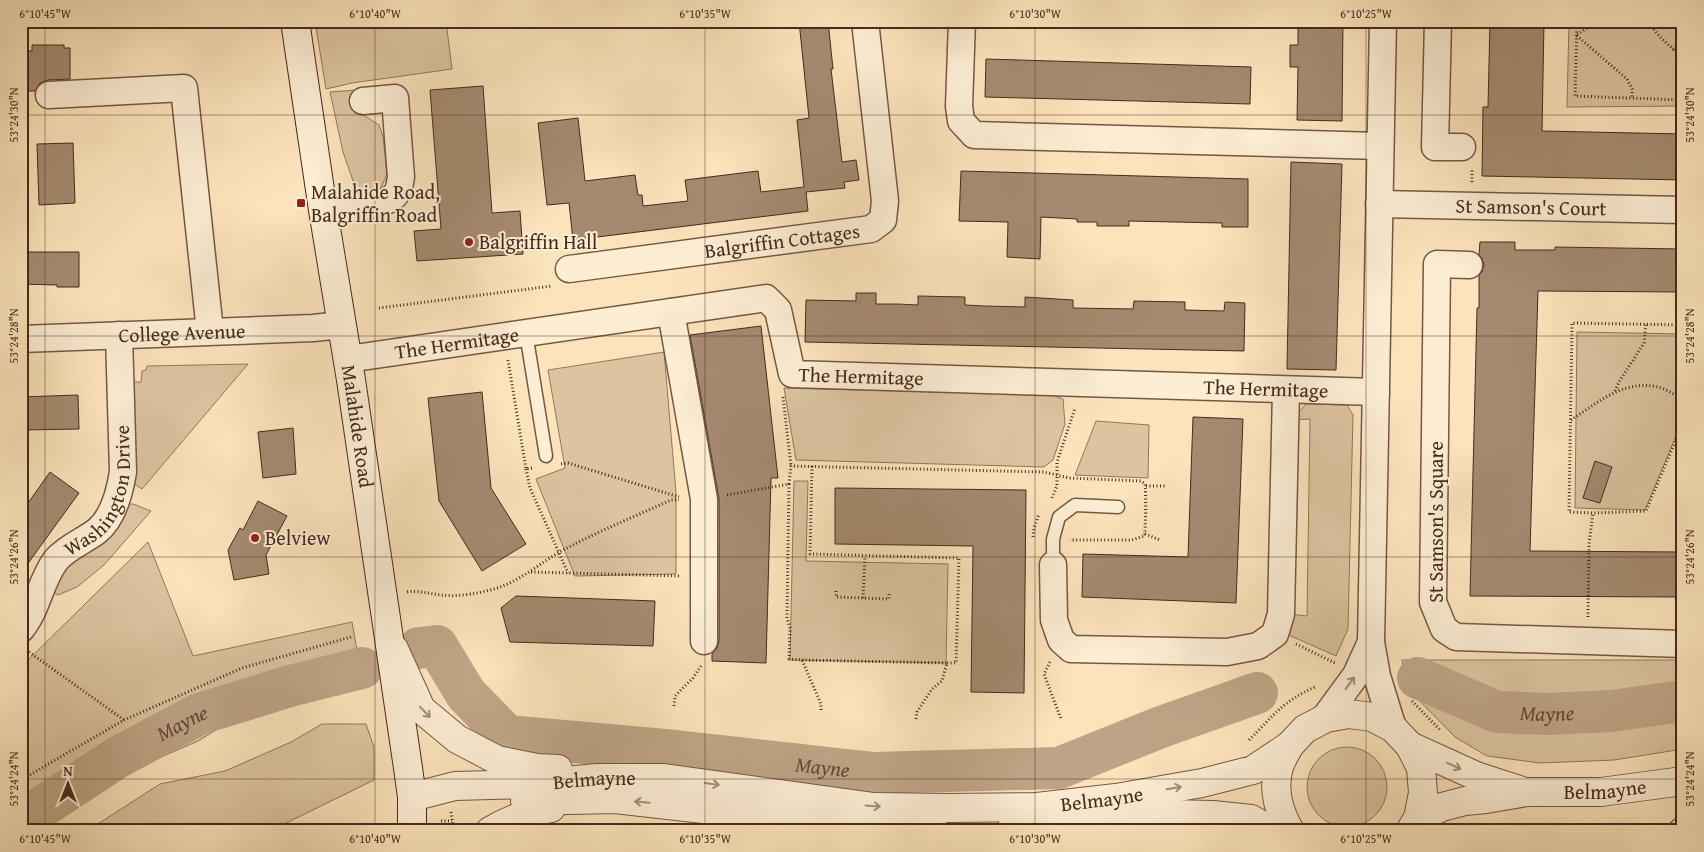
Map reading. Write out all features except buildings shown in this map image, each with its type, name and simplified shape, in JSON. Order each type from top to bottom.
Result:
[{"type":"street","name":"Malahide Road","points":[[295,21],[323,210],[348,359],[412,797],[412,831]]},
{"type":"street","name":"Balgriffin Cottages","points":[[569,269],[871,229],[883,220],[885,201],[865,21]]},
{"type":"street","points":[[962,21],[959,106],[961,122],[974,135],[1380,146]]},
{"type":"street","points":[[1383,21],[1371,642],[1377,676],[1401,737]]},
{"type":"street","points":[[1438,21],[1435,146],[1462,146]]},
{"type":"street","points":[[49,95],[184,88],[210,331]]},
{"type":"street","points":[[323,210],[379,204],[396,195],[400,186],[401,177],[395,98],[363,101]]},
{"type":"street","name":"St Samson's Court","points":[[1379,204],[1683,210]]},
{"type":"street","name":"St Samson's Square","points":[[1469,265],[1438,264],[1433,602],[1444,629],[1456,637],[1683,644]]},
{"type":"street","name":"The Hermitage","points":[[348,359],[766,298],[778,310],[792,374],[1376,392]]},
{"type":"street","points":[[671,312],[696,499],[704,576],[704,641]]},
{"type":"street","name":"College Avenue","points":[[21,339],[313,328],[342,325]]},
{"type":"street","name":"Washington Drive","points":[[25,640],[36,604],[48,575],[57,560],[73,546],[98,530],[108,517],[120,492],[123,472],[119,335]]},
{"type":"street","points":[[1053,566],[1054,620],[1061,640],[1071,649],[1227,652],[1258,646],[1275,634],[1281,614],[1286,390]]},
{"type":"street","points":[[388,637],[421,709],[457,739],[497,760],[537,768],[598,771],[664,778]]},
{"type":"street","points":[[1323,720],[1356,674],[1371,642]]},
{"type":"street","name":"Belmayne","points":[[412,797],[463,786],[534,784],[597,778],[664,778],[874,807],[1037,807],[1116,798],[1254,770],[1289,746],[1305,729],[1323,720],[1349,714],[1372,718],[1401,737],[1476,776],[1527,792]]},
{"type":"street","name":"Belmayne","points":[[1401,737],[1421,768],[1424,793],[1414,824]]},
{"type":"street","name":"Belmayne","points":[[1289,746],[1278,768],[1276,792],[1281,815],[1290,831]]},
{"type":"street","name":"Belmayne","points":[[1414,824],[1442,807],[1465,801],[1527,792],[1601,792],[1683,781]]},
{"type":"street","name":"Belmayne","points":[[412,797],[456,803],[615,800],[767,823],[935,831]]},
{"type":"street","points":[[490,831],[505,822],[536,811],[615,800]]},
{"type":"street","name":"Belmayne","points":[[1010,831],[1061,828],[1167,814],[1213,815],[1251,819],[1272,831]]},
{"type":"lane","points":[[515,335],[546,456]]},
{"type":"lane","points":[[1053,566],[1053,539],[1058,517],[1075,505],[1118,507]]},
{"type":"path","points":[[1577,21],[1575,96],[1683,100]]},
{"type":"path","points":[[1576,35],[1598,21]]},
{"type":"path","points":[[1648,21],[1673,50],[1683,58]]},
{"type":"path","points":[[1576,35],[1628,79],[1632,89],[1632,98]]},
{"type":"path","points":[[1673,50],[1683,39]]},
{"type":"path","points":[[378,308],[563,285],[569,269]]},
{"type":"path","points":[[1683,325],[1572,323],[1569,512],[1646,511],[1683,423]]},
{"type":"path","points":[[1615,392],[1619,382],[1644,344],[1646,324]]},
{"type":"path","points":[[515,335],[526,469],[530,488],[568,573]]},
{"type":"path","points":[[792,374],[781,382],[791,466],[786,618],[790,628],[789,659],[956,663],[959,558],[810,554],[812,466]]},
{"type":"path","points":[[1047,504],[1057,486],[1057,462],[1075,408],[1076,384]]},
{"type":"path","points":[[1571,420],[1615,392],[1642,386],[1658,387],[1683,399]]},
{"type":"path","points":[[560,464],[568,463],[696,499]]},
{"type":"path","points":[[791,466],[1044,472],[1068,478],[1141,481],[1146,486],[1166,486]]},
{"type":"path","points":[[526,469],[534,468]]},
{"type":"path","points":[[382,596],[416,591],[441,595],[460,595],[491,590],[530,572],[566,548],[671,500],[696,499],[789,484]]},
{"type":"path","points":[[1145,534],[1146,486]]},
{"type":"path","points":[[1033,543],[1034,528],[1042,509]]},
{"type":"path","points":[[1592,513],[1589,544],[1588,615],[1595,641]]},
{"type":"path","points":[[1145,534],[1160,540]]},
{"type":"path","points":[[1053,566],[1068,565],[1069,540],[1132,540],[1145,534]]},
{"type":"path","points":[[863,598],[864,556]]},
{"type":"path","points":[[530,572],[704,576]]},
{"type":"path","points":[[836,591],[836,597],[889,599],[890,593]]},
{"type":"path","points":[[1275,634],[1339,665]]},
{"type":"path","points":[[21,780],[124,720],[242,668],[351,637]]},
{"type":"path","points":[[25,640],[124,720]]},
{"type":"path","points":[[1061,640],[1044,674],[1061,719]]},
{"type":"path","points":[[674,706],[674,696],[693,678],[704,661],[704,641]]},
{"type":"path","points":[[802,660],[821,704],[821,710]]},
{"type":"path","points":[[916,719],[917,712],[932,689],[942,681],[947,663]]},
{"type":"path","points":[[1247,741],[1280,707],[1297,695],[1322,683]]},
{"type":"path","points":[[451,809],[454,831]]},
{"type":"path","points":[[441,820],[452,821]]},
{"type":"path","points":[[592,826],[647,831]]},
{"type":"shaded area","points":[[315,21],[446,21],[452,69],[352,83],[326,89]]},
{"type":"shaded area","points":[[1569,21],[1683,21],[1683,106],[1567,107]]},
{"type":"shaded area","points":[[357,90],[359,112],[379,125],[383,136],[387,174],[382,186],[376,191],[357,192],[343,152],[330,92]]},
{"type":"shaded area","points":[[1577,332],[1683,334],[1683,419],[1645,510],[1575,508]]},
{"type":"shaded area","points":[[664,352],[676,492],[676,574],[575,576],[536,479],[565,468],[548,370]]},
{"type":"shaded area","points":[[248,364],[142,489],[133,483],[132,382],[141,382],[142,371],[146,370],[147,366]]},
{"type":"shaded area","points":[[784,388],[1052,395],[1063,399],[1065,424],[1053,460],[1044,467],[796,460]]},
{"type":"shaded area","points":[[1306,404],[1347,405],[1353,415],[1348,629],[1336,656],[1282,632],[1289,614],[1307,616],[1310,419],[1292,420]]},
{"type":"shaded area","points":[[1096,421],[1149,425],[1148,478],[1075,475]]},
{"type":"shaded area","points":[[794,481],[808,481],[806,561],[948,564],[946,663],[790,660]]},
{"type":"shaded area","points":[[128,504],[151,511],[104,565],[77,587],[58,595],[54,593],[61,573]]},
{"type":"shaded area","points":[[148,542],[193,656],[352,622],[362,679],[355,683],[241,715],[198,741],[159,758],[67,808],[21,820],[21,667]]},
{"type":"shaded area","points":[[1402,660],[1683,660],[1683,749],[1614,760],[1540,763],[1487,756],[1455,737],[1409,690],[1404,677]]},
{"type":"shaded area","points":[[322,724],[366,724],[374,747],[374,780],[270,831],[87,831],[160,784],[225,771],[291,742]]},
{"type":"shaded area","points":[[1347,747],[1362,750],[1375,759],[1384,772],[1387,787],[1384,802],[1375,815],[1362,824],[1347,827],[1332,824],[1319,815],[1310,802],[1307,787],[1310,772],[1319,759],[1332,750]]},
{"type":"waterway","name":"Mayne","points":[[419,648],[437,646],[466,694],[507,736],[676,751],[874,773],[1059,768],[1161,727],[1257,693]]},
{"type":"waterway","name":"Mayne","points":[[21,821],[118,757],[199,714],[290,686],[362,668]]},
{"type":"waterway","name":"Mayne","points":[[1418,678],[1497,712],[1548,714],[1611,711],[1683,701]]},
{"type":"place","name":"Malahide Road, Balgriffin Road","points":[[301,203]]},
{"type":"place","name":"Balgriffin Hall","points":[[469,242]]},
{"type":"place","name":"Belview","points":[[255,538]]}]
